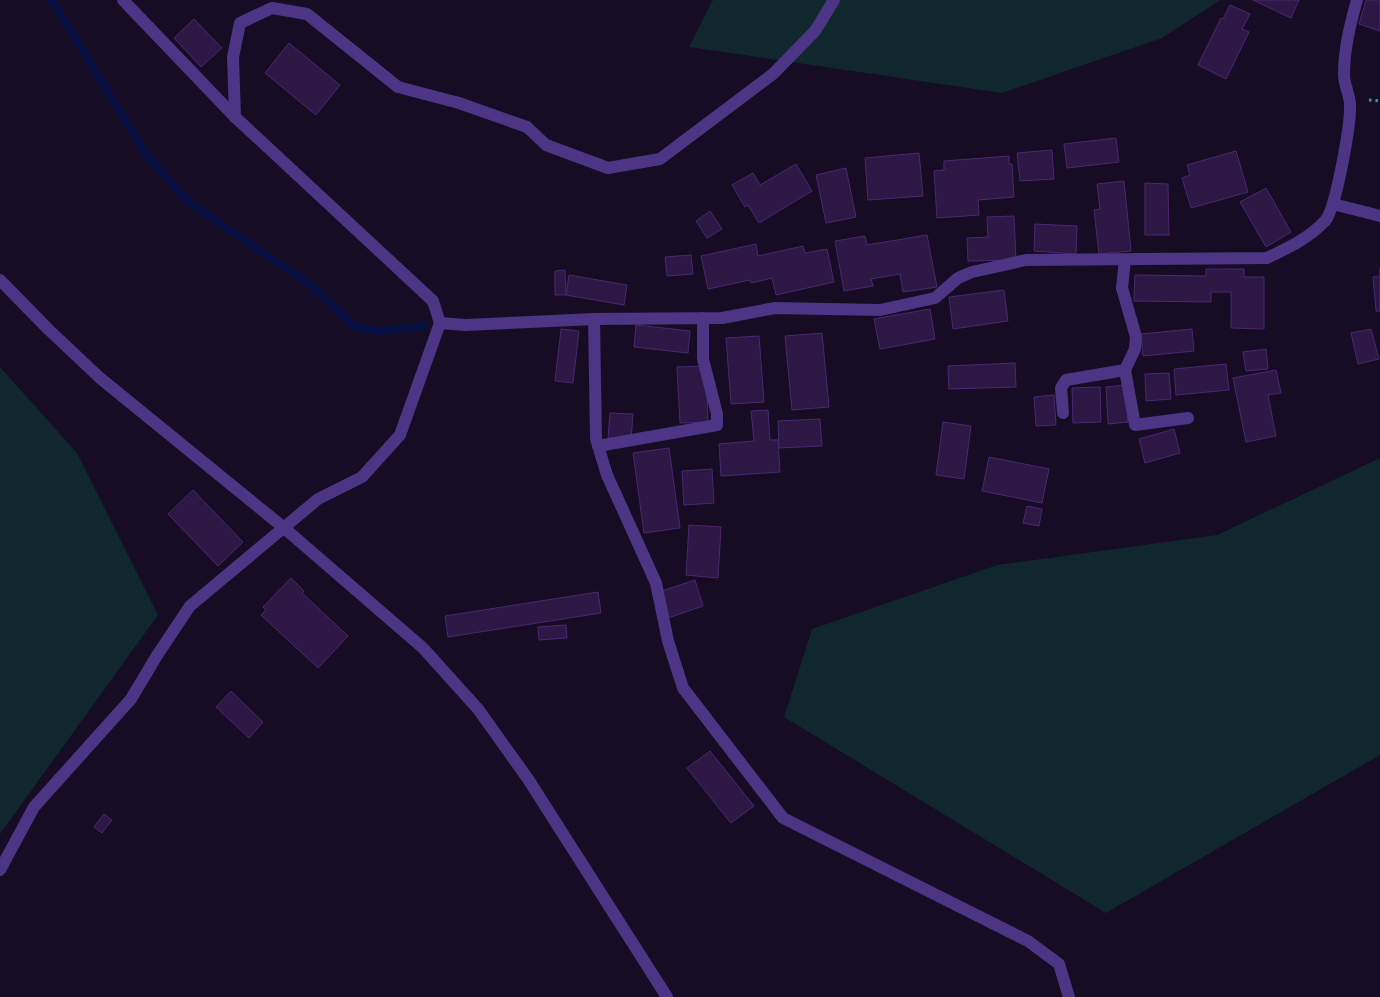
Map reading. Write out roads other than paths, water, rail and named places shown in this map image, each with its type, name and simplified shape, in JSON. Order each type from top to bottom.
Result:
[{"type":"street","points":[[0,870],[34,807],[131,699],[190,606],[318,499],[362,477],[400,436],[440,323],[433,301],[235,117],[123,0]]},
{"type":"street","points":[[235,117],[233,57],[240,23],[272,8],[307,14],[398,87],[459,103],[527,127],[546,145],[608,168],[660,159],[773,74],[815,31],[834,0]]},
{"type":"street","points":[[440,323],[465,325],[594,319],[722,318],[775,308],[880,310],[935,298],[958,278],[972,272],[1026,260],[1267,258],[1298,244],[1326,220],[1333,204],[1348,134],[1350,105],[1344,77],[1348,32],[1357,0]]},
{"type":"street","points":[[1333,204],[1380,216]]},
{"type":"street","points":[[1125,260],[1122,288],[1136,337],[1135,348],[1125,370],[1135,425],[1188,418]]},
{"type":"street","points":[[0,280],[100,378],[283,527],[423,648],[478,710],[528,779],[667,997]]},
{"type":"street","points":[[598,446],[717,425],[717,414],[702,359],[703,318]]},
{"type":"street","points":[[594,319],[596,439],[607,475],[656,583],[668,641],[683,688],[783,818],[1028,941],[1059,964],[1069,997]]},
{"type":"street","points":[[1063,413],[1061,388],[1066,380],[1125,370]]},
{"type":"waterway","points":[[50,0],[55,5],[147,156],[190,203],[312,286],[355,327],[379,331],[424,326]]}]
